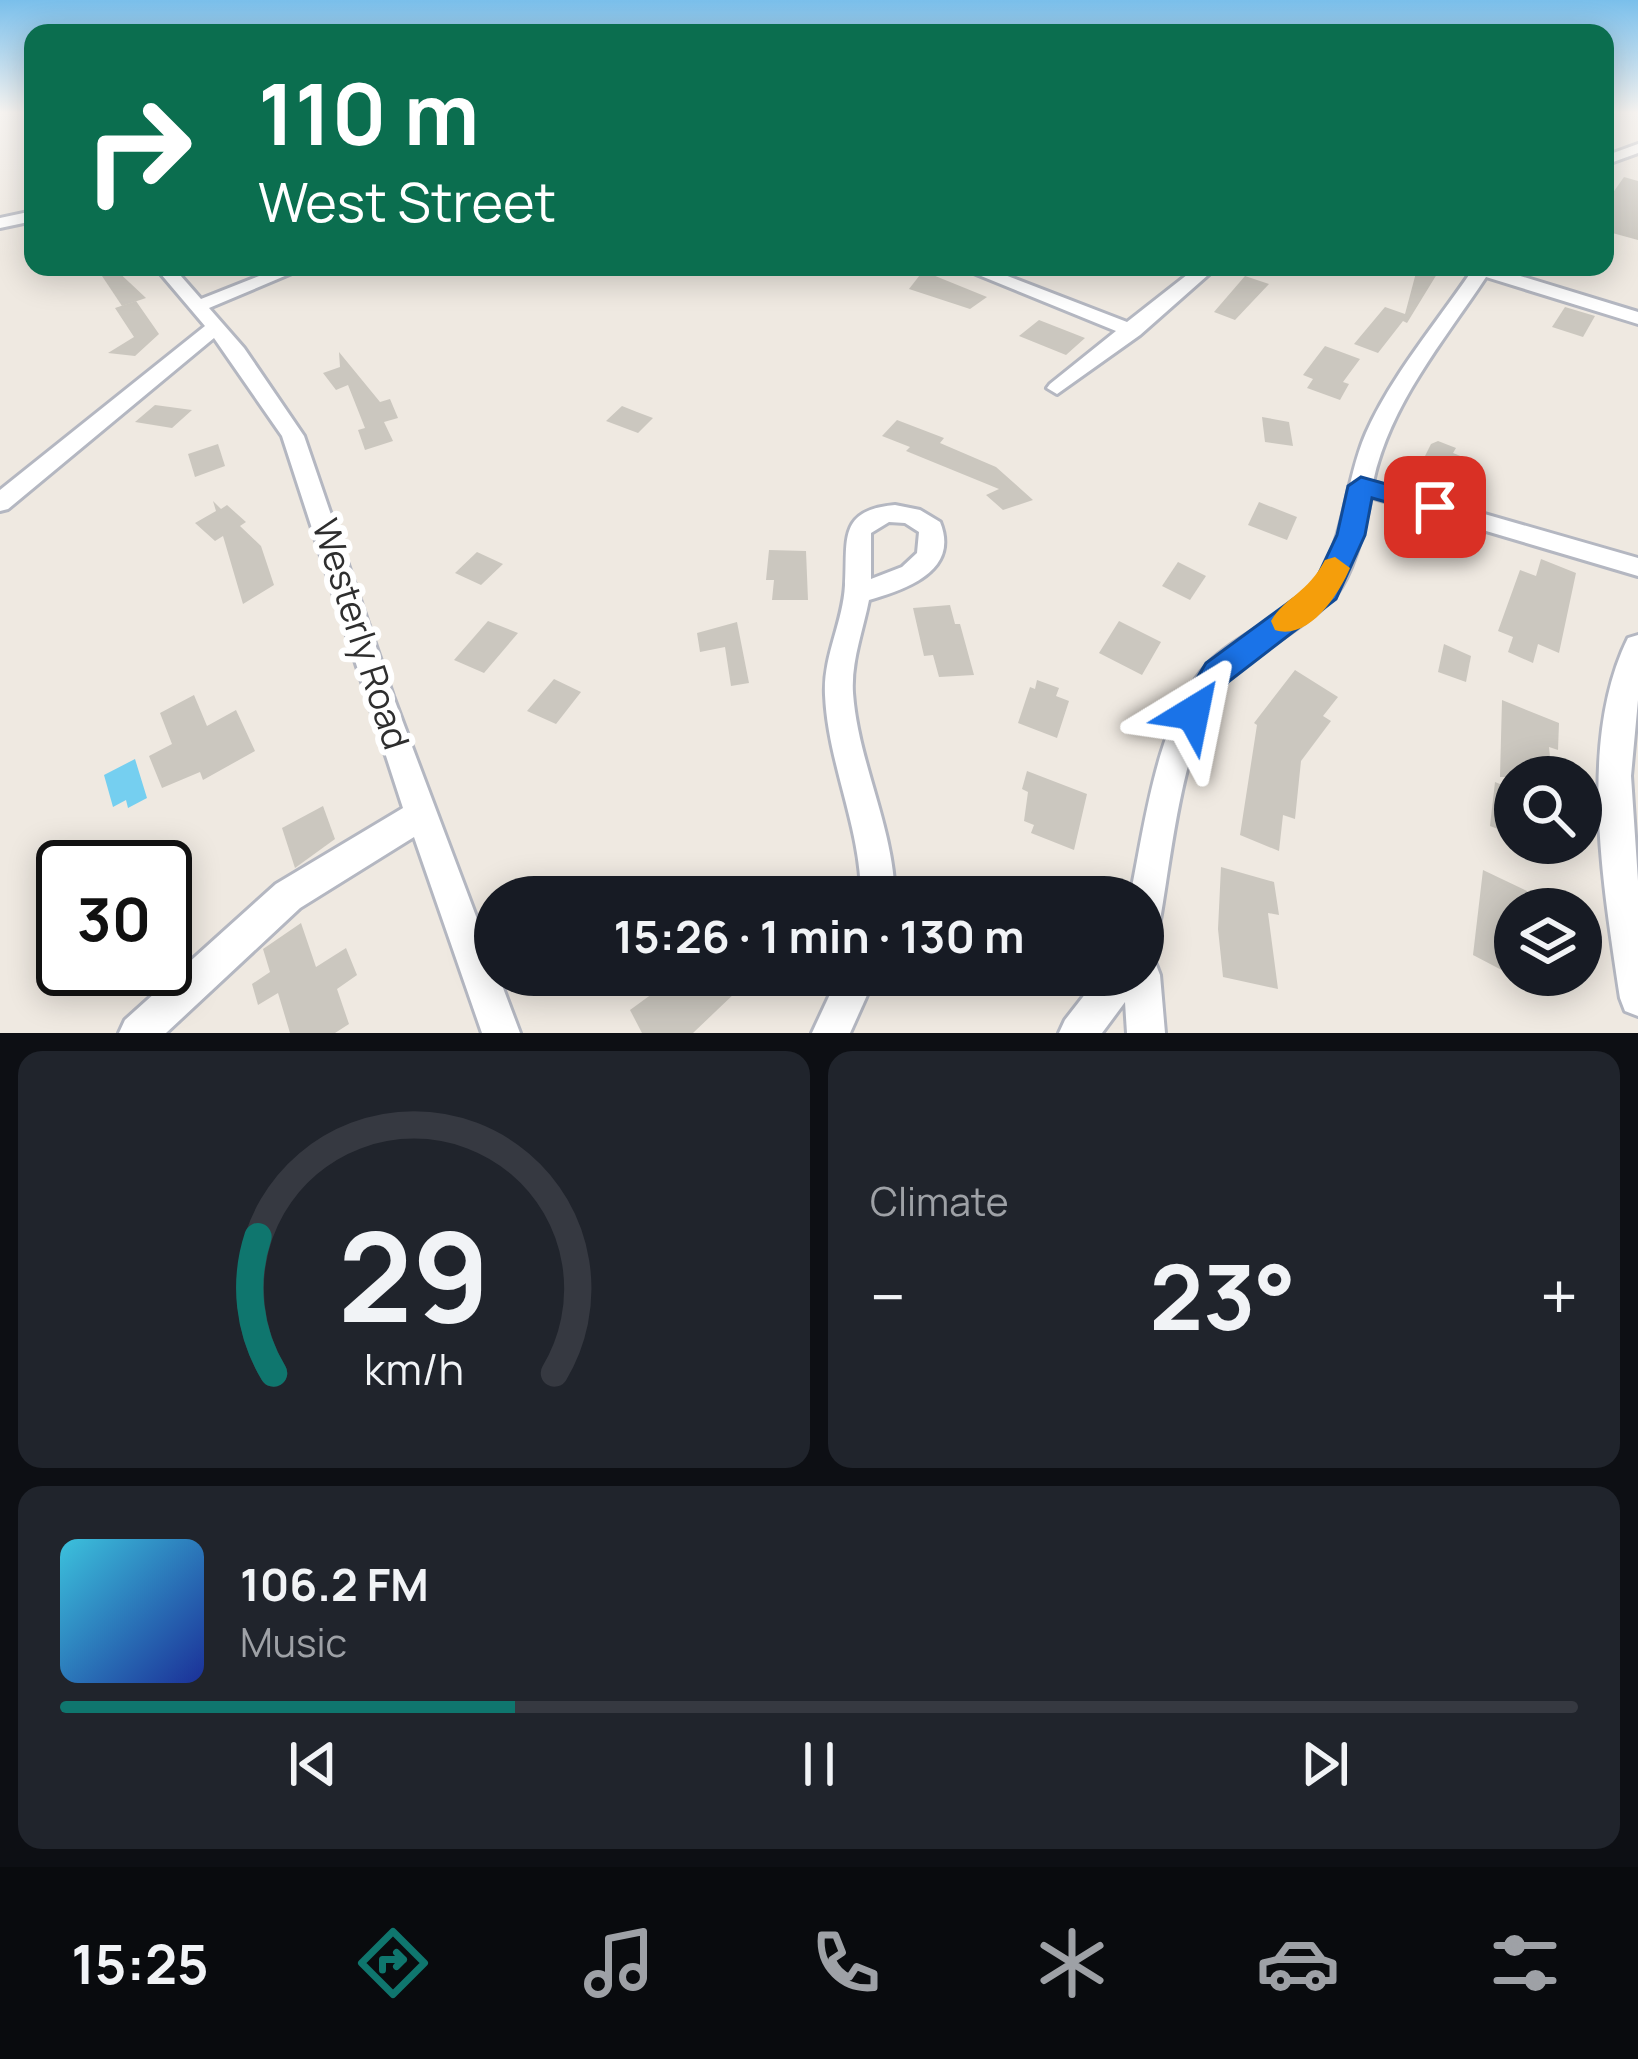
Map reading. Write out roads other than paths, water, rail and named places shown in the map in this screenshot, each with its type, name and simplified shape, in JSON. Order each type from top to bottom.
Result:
[{"type":"street","name":"Westerly Road","points":[[172,276],[208,316],[293,436],[501,1033]]},
{"type":"street","points":[[0,503],[208,316],[280,276]]},
{"type":"street","points":[[991,276],[1133,331]]},
{"type":"street","points":[[1058,388],[1197,276]]},
{"type":"street","points":[[1151,876],[1172,767],[1193,713],[1217,673],[1325,591],[1351,535],[1364,465],[1473,276]]},
{"type":"street","points":[[1529,276],[1638,318]]},
{"type":"street","points":[[1361,486],[1638,566]]},
{"type":"street","points":[[858,593],[837,675],[874,844],[876,876]]},
{"type":"street","points":[[1638,646],[1615,767],[1620,884],[1638,998]]},
{"type":"street","points":[[138,1033],[288,896],[422,814]]},
{"type":"street","points":[[831,1033],[848,996]]},
{"type":"street","points":[[1078,1033],[1107,996]]},
{"type":"street","points":[[1143,996],[1145,1033]]},
{"type":"water","points":[[135,759],[147,798],[128,808],[126,800],[113,807],[104,775]]}]
